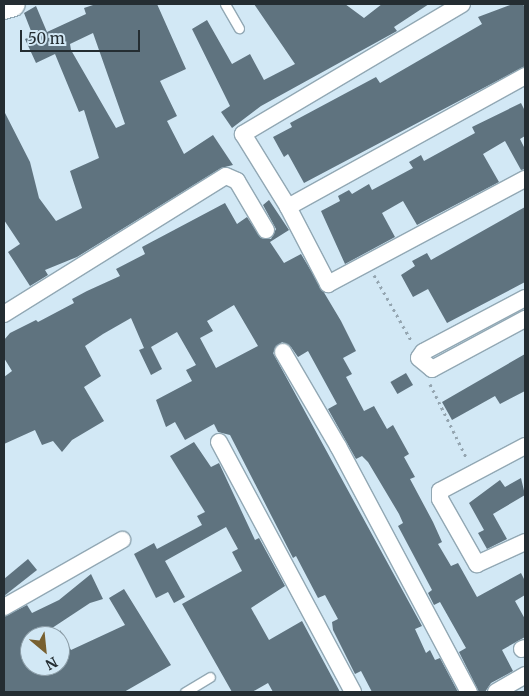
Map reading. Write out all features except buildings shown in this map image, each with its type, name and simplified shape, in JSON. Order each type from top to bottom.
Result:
[{"type":"street","points":[[4,8],[13,4]]},
{"type":"street","points":[[462,4],[242,132],[288,207],[326,284],[332,284],[525,179]]},
{"type":"street","points":[[288,207],[525,76]]},
{"type":"street","points":[[4,314],[226,176],[237,181],[266,230]]},
{"type":"street","points":[[525,298],[423,361],[432,369],[525,319]]},
{"type":"street","points":[[283,352],[338,446],[469,692]]},
{"type":"street","points":[[218,442],[352,692]]},
{"type":"street","points":[[525,446],[440,491],[473,560],[482,564],[525,542]]},
{"type":"street","points":[[4,607],[122,540]]},
{"type":"street","points":[[496,692],[522,682]]},
{"type":"lane","points":[[225,4],[239,28]]},
{"type":"lane","points":[[185,692],[210,677]]},
{"type":"path","points":[[368,265],[423,361],[431,390],[473,472]]}]
